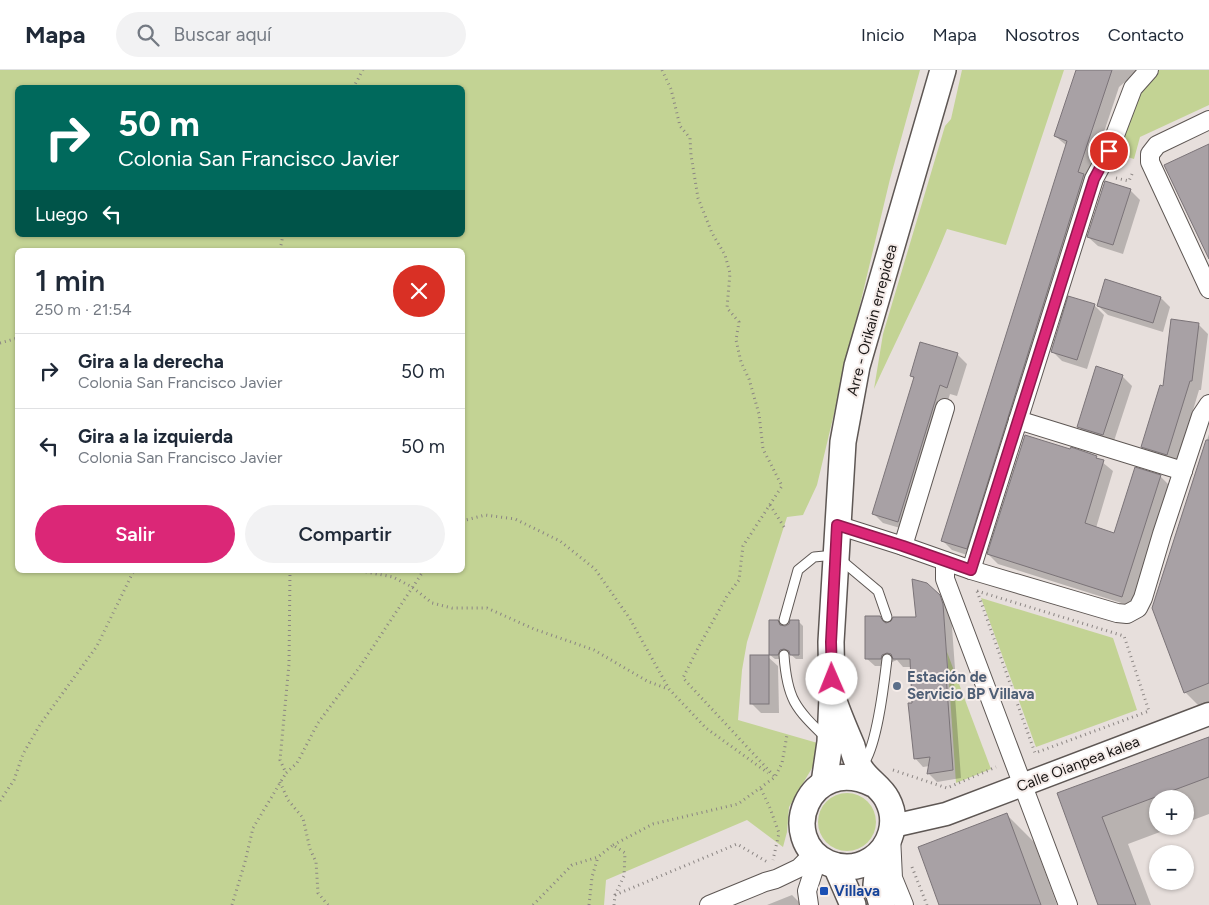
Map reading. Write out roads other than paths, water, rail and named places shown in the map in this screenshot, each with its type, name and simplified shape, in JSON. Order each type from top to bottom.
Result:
[{"type":"main road","name":"Arre - Orikain errepidea","points":[[824,783],[830,742],[832,697],[831,642],[842,442],[857,366],[943,70]]},
{"type":"main road","points":[[832,697],[876,778],[892,812],[876,885],[882,905]]},
{"type":"main road","points":[[853,905],[823,859],[804,836],[802,820],[807,800],[824,783],[836,778],[849,776],[876,778]]},
{"type":"main road","points":[[823,859],[853,867],[858,866],[864,864],[887,839]]},
{"type":"street","points":[[971,570],[1094,179],[1109,151],[1133,88],[1149,70]]},
{"type":"street","points":[[1209,120],[1157,144],[1150,154],[1150,162],[1209,289]]},
{"type":"street","points":[[837,525],[971,570],[1117,613],[1127,614],[1138,608],[1144,598],[1162,534],[1201,416],[1209,404]]},
{"type":"street","points":[[903,546],[945,408]]},
{"type":"street","points":[[1018,420],[1183,472]]},
{"type":"street","points":[[945,561],[945,579],[1068,905]]},
{"type":"street","name":"Calle Oianpea kalea","points":[[887,839],[946,814],[1209,714]]},
{"type":"street","points":[[876,778],[912,810],[946,814]]},
{"type":"street","points":[[887,839],[893,878],[904,905]]},
{"type":"street","points":[[709,905],[823,859]]},
{"type":"street","points":[[809,905],[807,891],[811,874],[823,859]]},
{"type":"lane","points":[[784,620],[798,570],[814,557],[835,555],[878,591],[888,616]]},
{"type":"lane","points":[[784,655],[786,682],[796,707],[830,742]]},
{"type":"lane","points":[[876,778],[868,759],[880,707],[887,659]]},
{"type":"place","name":"Estación de Servicio BP Villava","points":[[897,686]]},
{"type":"place","name":"Villava","points":[[824,891]]}]
